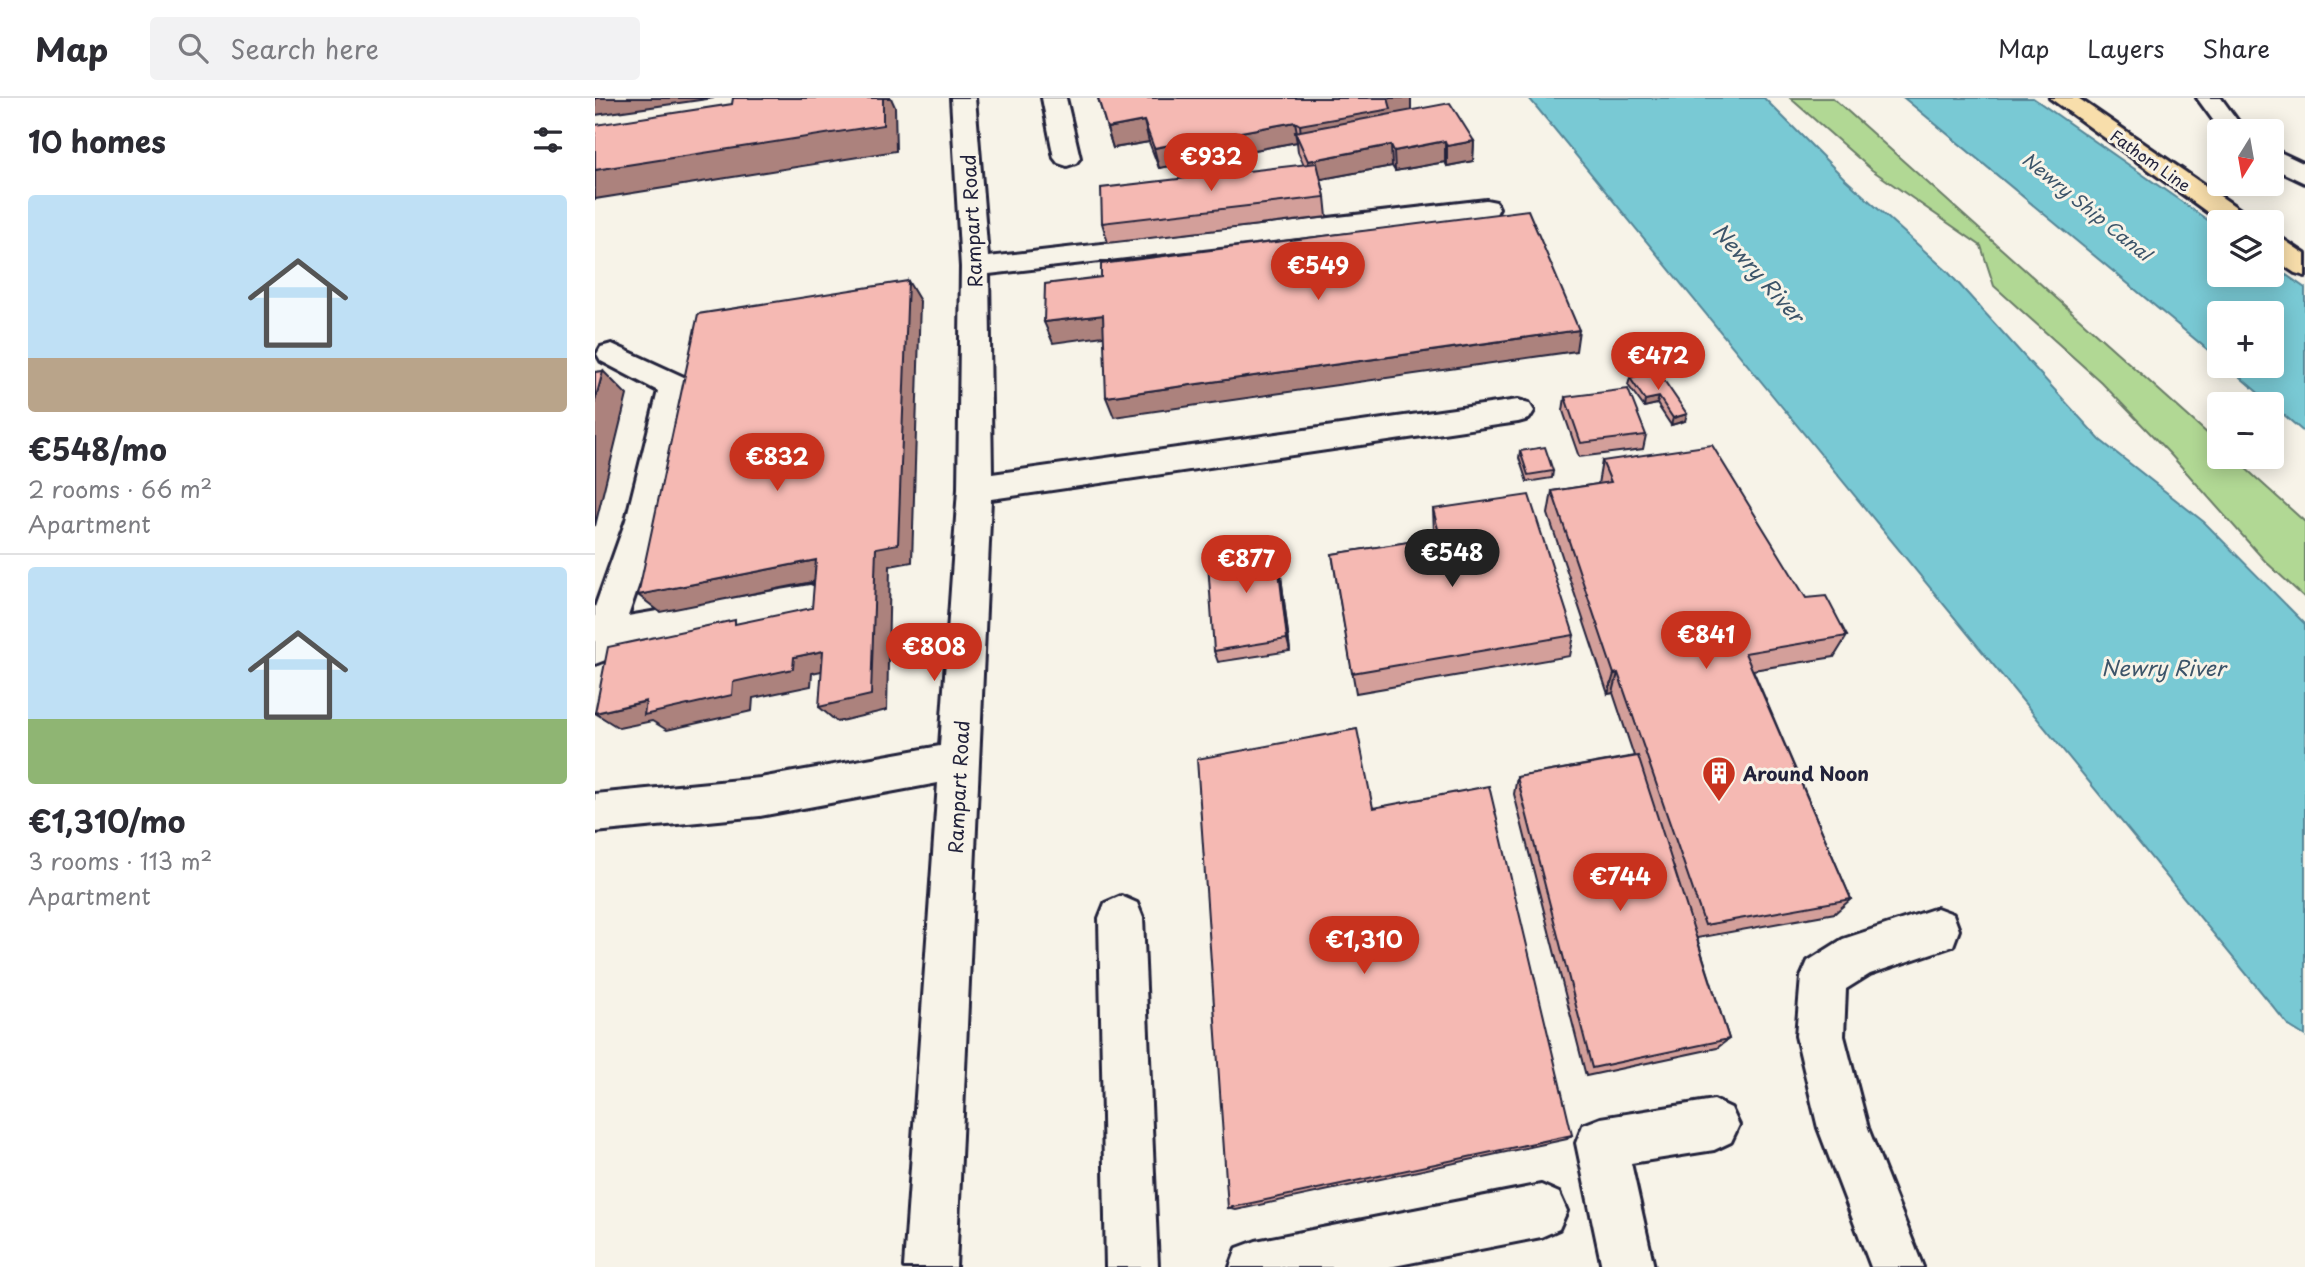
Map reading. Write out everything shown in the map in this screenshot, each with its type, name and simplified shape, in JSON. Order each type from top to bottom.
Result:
[{"type":"main road","name":"Fathom Line","points":[[2062,98],[2222,210]]},
{"type":"main road","points":[[2284,253],[2305,267]]},
{"type":"street","name":"Rampart Road","points":[[930,1267],[975,489],[975,267],[963,98]]},
{"type":"street","points":[[1054,98],[1067,158]]},
{"type":"street","points":[[2209,98],[2224,119]]},
{"type":"street","points":[[2284,163],[2305,175]]},
{"type":"street","points":[[975,267],[1486,208]]},
{"type":"street","points":[[598,642],[613,612],[656,474],[675,386],[612,354]]},
{"type":"street","points":[[975,489],[1518,411]]},
{"type":"street","points":[[598,642],[810,600]]},
{"type":"street","points":[[595,813],[760,797],[959,761]]},
{"type":"street","points":[[1121,918],[1132,1267]]},
{"type":"street","points":[[1897,1267],[1843,1128],[1820,1036],[1824,977],[1859,955],[1937,930]]},
{"type":"street","points":[[1628,1267],[1601,1143],[1713,1125]]},
{"type":"street","points":[[1256,1267],[1541,1211]]},
{"type":"green space","points":[[1790,98],[1833,98],[2207,433],[2207,469],[2246,469],[2305,522],[2305,598],[2265,561],[2171,455],[2101,382],[1994,286],[1981,246],[1872,170]]},
{"type":"water","name":"Newry River","points":[[1529,98],[1764,98],[1845,179],[1948,272],[2100,440],[2204,522],[2305,624],[2305,1036],[2289,1026]]},
{"type":"water","name":"Newry Ship Canal","points":[[1904,98],[2033,98],[2207,220],[2207,287],[2284,287],[2284,273],[2305,288],[2305,433],[2284,415],[2284,392],[2257,392],[2241,378],[2284,378],[2284,301],[2207,301],[2207,349]]},
{"type":"building","points":[[733,98],[883,98],[883,125],[595,170],[595,125],[732,104]]},
{"type":"building","points":[[1098,98],[1388,98],[1391,109],[1300,125],[1295,122],[1154,148],[1144,121],[1107,128]]},
{"type":"building","points":[[1450,103],[1474,141],[1447,146],[1445,141],[1394,151],[1391,145],[1308,161],[1295,132]]},
{"type":"building","points":[[1317,163],[1325,197],[1102,223],[1101,188]]},
{"type":"building","points":[[1528,210],[1579,330],[1106,397],[1103,315],[1044,322],[1045,284],[1101,277],[1101,264]]},
{"type":"building","points":[[908,281],[898,544],[876,548],[871,695],[819,707],[823,651],[794,657],[793,669],[733,682],[732,695],[644,715],[646,701],[595,713],[608,647],[735,620],[735,624],[812,608],[816,560],[638,595],[698,314]]},
{"type":"building","points":[[1657,370],[1687,414],[1673,418],[1659,397],[1645,400],[1630,378]]},
{"type":"building","points":[[603,371],[595,401],[595,372]]},
{"type":"building","points":[[1628,389],[1646,435],[1581,443],[1565,397]]},
{"type":"building","name":"Around Noon","points":[[1712,445],[1806,598],[1826,596],[1847,636],[1745,653],[1851,899],[1705,925],[1618,673],[1614,674],[1552,491],[1611,482],[1602,461]]},
{"type":"building","points":[[1545,447],[1553,471],[1528,475],[1520,451]]},
{"type":"building","points":[[1529,495],[1574,635],[1352,673],[1332,554],[1440,537],[1433,509]]},
{"type":"building","points":[[1275,538],[1287,639],[1214,651],[1207,548]]},
{"type":"building","points":[[1357,729],[1373,808],[1489,786],[1572,1135],[1228,1208],[1197,759]]},
{"type":"building","points":[[1638,756],[1729,1039],[1592,1068],[1517,777]]},
{"type":"place","name":"Around Noon","points":[[1719,803]]}]
